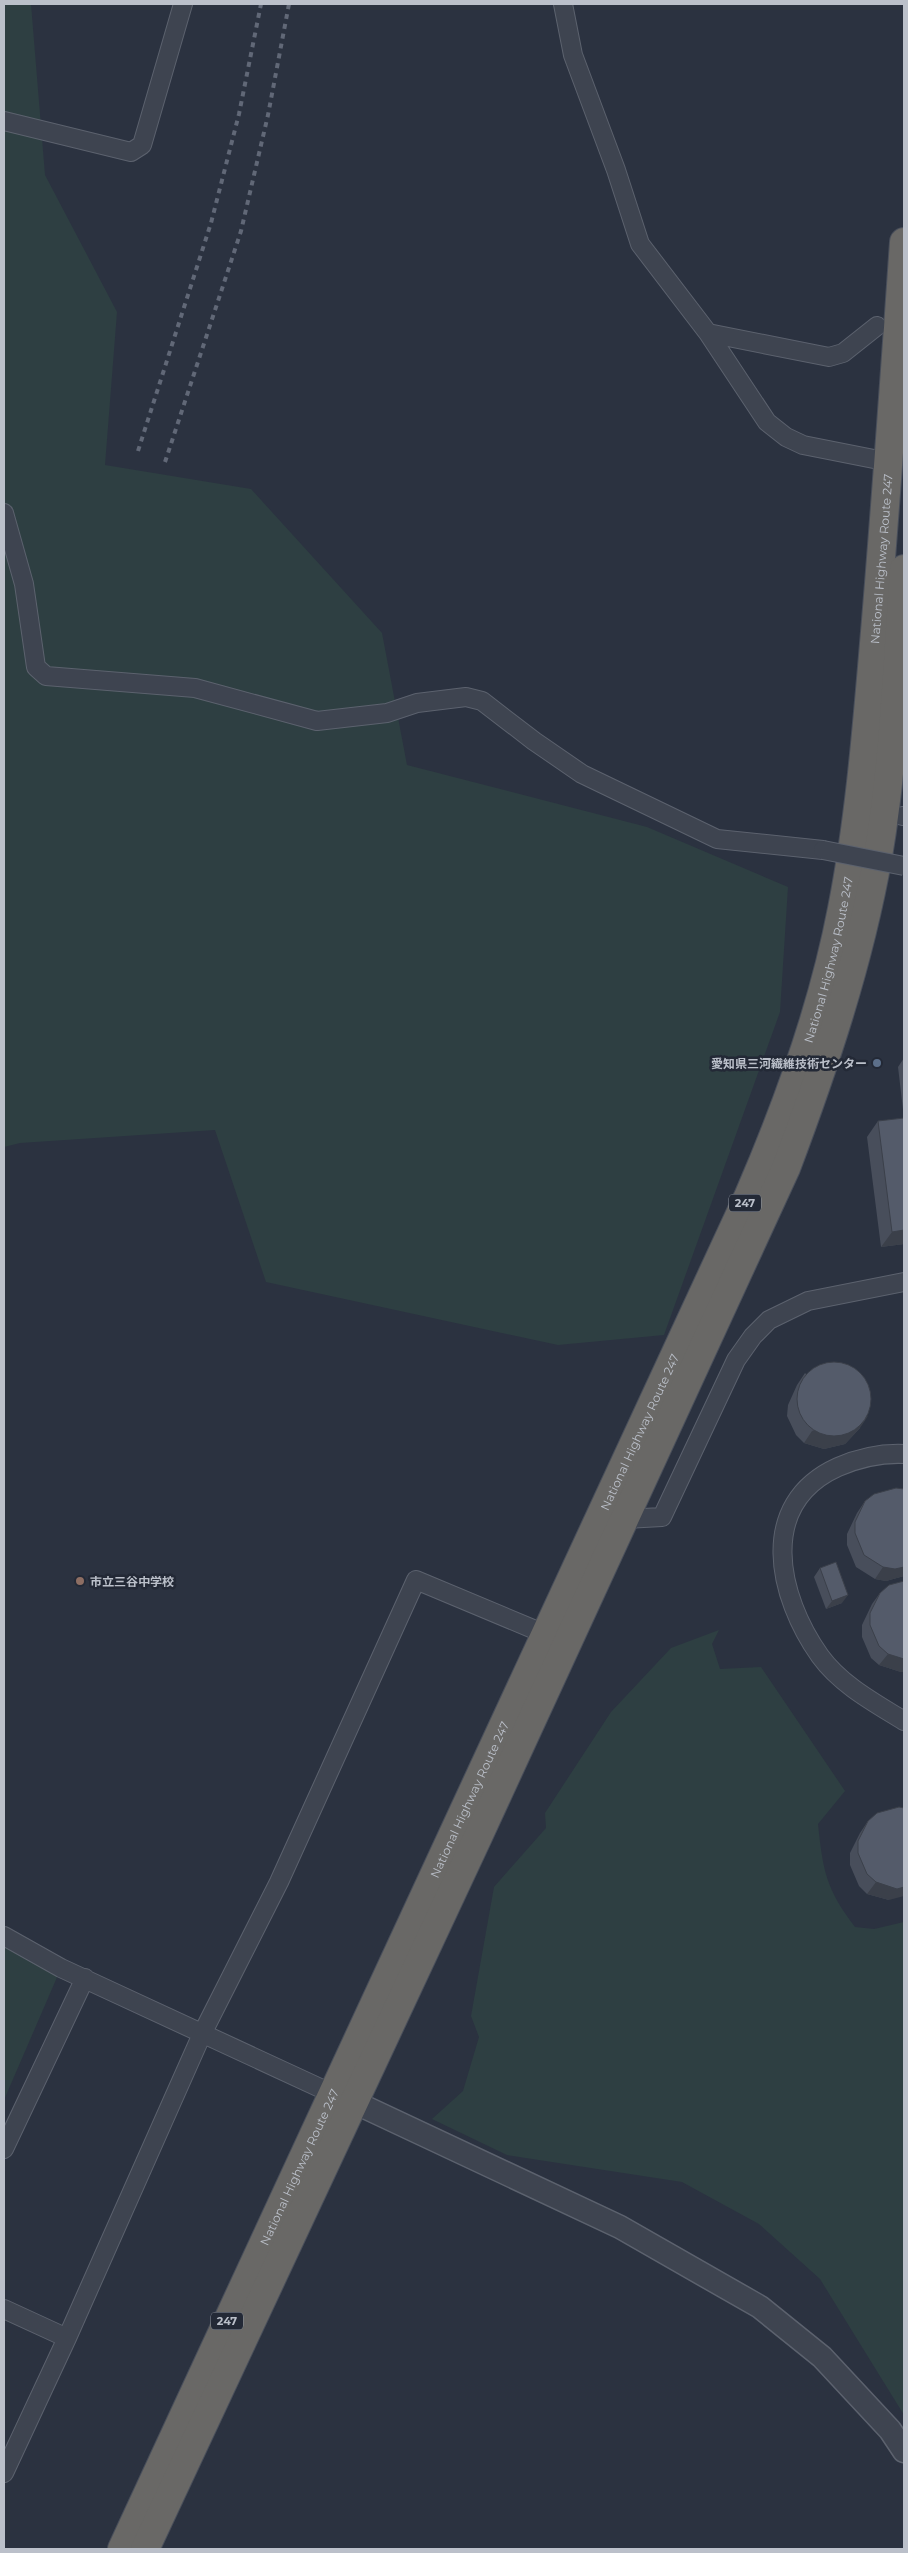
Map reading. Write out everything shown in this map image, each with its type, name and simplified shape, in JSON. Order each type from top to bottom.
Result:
[{"type":"highway","name":"National Highway Route 247","points":[[145,2549],[545,1634],[770,1147],[795,1079],[818,1004],[842,910],[862,780],[889,462],[904,242]]},
{"type":"highway","name":"National Highway Route 247","points":[[122,2549],[625,1519],[786,1168],[816,1089],[841,1007],[863,924],[878,856],[885,807],[904,569]]},
{"type":"street","points":[[4,121],[131,152],[142,145],[183,4]]},
{"type":"street","points":[[563,4],[573,54],[616,170],[640,244],[708,333],[767,422],[786,437],[803,445],[889,462]]},
{"type":"street","points":[[708,333],[829,357],[843,353],[877,326]]},
{"type":"street","points":[[4,513],[24,584],[36,667],[46,676],[195,688],[317,722],[387,713],[417,703],[466,697],[482,701],[534,741],[582,774],[717,839],[823,850],[904,866]]},
{"type":"street","points":[[625,1519],[662,1518],[736,1360],[753,1336],[770,1320],[808,1301],[904,1282]]},
{"type":"street","points":[[904,1454],[892,1453],[856,1459],[826,1473],[803,1492],[786,1522],[782,1553],[784,1583],[797,1615],[821,1657],[845,1682],[904,1721]]},
{"type":"street","points":[[4,2473],[67,2338],[202,2034],[279,1882],[416,1580],[545,1634]]},
{"type":"street","points":[[4,1936],[61,1968],[620,2227],[760,2307],[822,2357],[890,2430],[904,2451]]},
{"type":"street","points":[[4,2149],[85,1978]]},
{"type":"street","points":[[4,2309],[67,2338]]},
{"type":"shaded area","points":[[4,4],[31,4],[45,175],[117,312],[105,465],[251,489],[382,633],[407,765],[647,827],[788,887],[780,1012],[664,1335],[558,1345],[266,1282],[215,1130],[20,1143],[4,1147]]},
{"type":"shaded area","points":[[719,1630],[712,1644],[720,1669],[761,1667],[845,1791],[818,1824],[824,1867],[832,1890],[845,1914],[855,1927],[874,1929],[904,1922],[904,2415],[820,2279],[759,2224],[682,2182],[507,2155],[432,2119],[463,2091],[479,2037],[471,2016],[494,1887],[546,1828],[545,1813],[611,1712],[671,1648]]},
{"type":"shaded area","points":[[4,1936],[61,1968],[4,2100]]},
{"type":"building","points":[[904,1118],[904,1230],[892,1232],[878,1121]]},
{"type":"building","points":[[827,1362],[841,1362],[855,1368],[865,1378],[871,1392],[869,1413],[855,1430],[841,1436],[827,1436],[813,1430],[803,1420],[797,1406],[797,1392],[803,1378],[813,1368]]},
{"type":"building","points":[[896,1488],[904,1489],[904,1567],[895,1569],[883,1567],[864,1555],[855,1533],[855,1522],[865,1501],[874,1494]]},
{"type":"building","points":[[836,1562],[848,1595],[832,1601],[820,1568]]},
{"type":"building","points":[[904,1581],[904,1659],[888,1654],[879,1646],[870,1625],[870,1613],[880,1593],[889,1585]]},
{"type":"building","points":[[899,1807],[904,1808],[904,1887],[897,1889],[876,1882],[867,1874],[858,1853],[858,1841],[868,1821],[877,1813]]},
{"type":"railway","points":[[138,451],[211,223],[239,114],[261,4]]},
{"type":"railway","points":[[165,462],[241,231],[268,115],[289,4]]},
{"type":"place","name":"愛知県三河繊維技術センター","points":[[877,1063]]},
{"type":"place","name":"市立三谷中学校","points":[[80,1581]]}]
